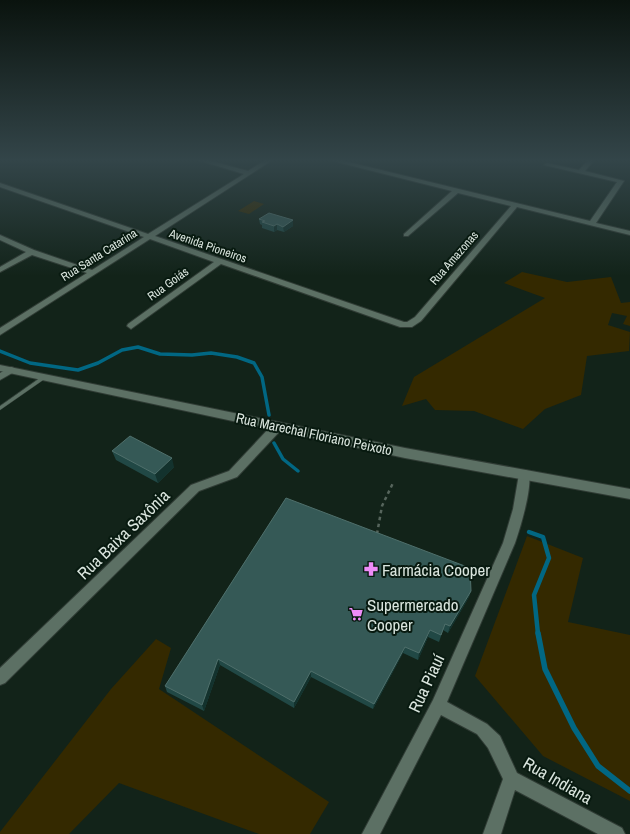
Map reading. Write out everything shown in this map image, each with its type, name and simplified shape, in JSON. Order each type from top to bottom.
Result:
[{"type":"main road","name":"Rua Marechal Floriano Peixoto","points":[[5,369],[405,453],[630,494]]},
{"type":"street","name":"Avenida Pioneiros","points":[[39,198],[397,324],[409,325]]},
{"type":"street","name":"Rua Santa Catarina","points":[[0,332],[210,198]]},
{"type":"street","points":[[406,235],[448,198]]},
{"type":"street","points":[[485,198],[630,233]]},
{"type":"street","points":[[592,224],[610,198]]},
{"type":"street","name":"Rua Amazonas","points":[[409,325],[418,319],[515,205]]},
{"type":"street","points":[[0,237],[31,252],[92,273]]},
{"type":"street","points":[[0,270],[31,252]]},
{"type":"street","name":"Rua Goiás","points":[[131,326],[220,262]]},
{"type":"street","points":[[0,377],[5,369]]},
{"type":"street","name":"Rua Baixa Saxônia","points":[[0,678],[195,488],[233,474],[277,427]]},
{"type":"street","name":"Rua Piauí","points":[[371,834],[438,705],[516,523],[523,494],[524,474]]},
{"type":"street","name":"Rua Indiana","points":[[438,705],[482,729],[494,742],[511,779],[616,834]]},
{"type":"street","points":[[492,834],[511,779]]},
{"type":"lane","points":[[0,408],[44,377]]},
{"type":"path","points":[[377,534],[382,506],[393,483]]},
{"type":"shaded area","points":[[254,201],[264,204],[249,214],[238,211]]},
{"type":"shaded area","points":[[522,272],[567,282],[611,277],[621,303],[630,302],[630,326],[623,324],[627,316],[612,313],[608,325],[630,332],[629,351],[587,356],[581,395],[545,409],[523,429],[474,411],[435,410],[426,399],[402,406],[414,377],[545,298],[504,283]]},
{"type":"shaded area","points":[[527,536],[583,558],[568,622],[630,635],[630,801],[543,756],[475,676]]},
{"type":"shaded area","points":[[156,639],[171,648],[159,689],[329,802],[310,834],[259,834],[119,783],[69,834],[0,834],[0,832],[111,689]]},
{"type":"building","points":[[269,213],[293,220],[283,227],[277,224],[274,226],[262,222],[265,221],[259,219]]},
{"type":"building","points":[[130,436],[172,458],[155,474],[112,451]]},
{"type":"building","name":"Supermercado Cooper","points":[[286,498],[470,568],[471,591],[450,626],[445,624],[441,635],[430,630],[419,653],[405,647],[374,704],[311,671],[294,702],[218,659],[202,705],[165,686]]},
{"type":"waterway","points":[[0,351],[30,363],[78,370],[98,363],[122,350],[138,347],[160,354],[192,355],[211,353],[237,357],[254,363],[262,377],[269,415]]},
{"type":"waterway","points":[[274,443],[283,459],[298,471]]},
{"type":"waterway","points":[[529,532],[543,537],[549,558],[534,595],[538,634]]},
{"type":"waterway","points":[[538,633],[545,669],[574,728],[598,766],[630,791]]},
{"type":"place","name":"Farmácia Cooper","points":[[371,569]]},
{"type":"place","name":"Supermercado Cooper","points":[[356,614]]}]
